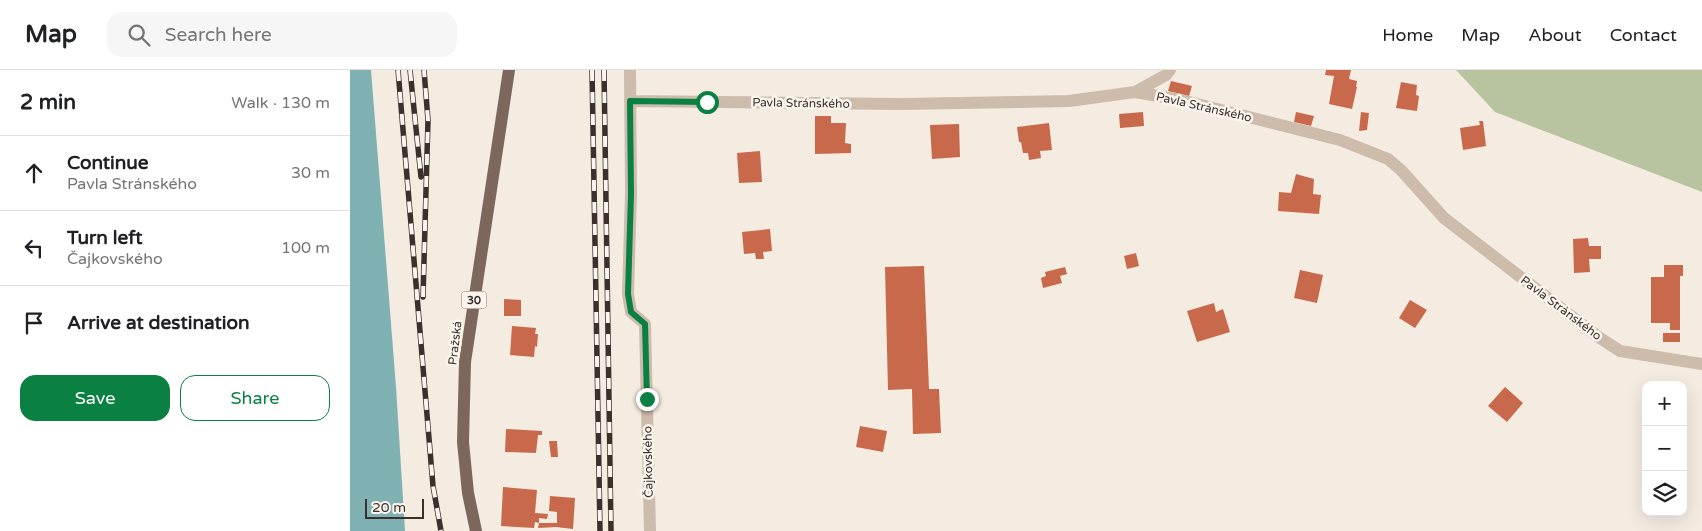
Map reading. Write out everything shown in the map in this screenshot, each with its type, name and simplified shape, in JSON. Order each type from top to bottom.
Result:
[{"type":"main road","name":"Pražská","points":[[476,531],[468,493],[463,442],[465,362],[509,70]]},
{"type":"street","name":"Čajkovského","points":[[630,70],[631,194],[628,294],[631,312],[645,324],[650,531]]},
{"type":"street","points":[[1135,92],[1166,75],[1170,70]]},
{"type":"street","name":"Pavla Stránského","points":[[630,101],[911,104],[1069,101],[1135,92],[1181,100],[1340,140],[1388,160],[1402,170],[1444,218],[1597,336],[1620,351],[1702,364]]},
{"type":"green space","points":[[1456,70],[1702,70],[1702,192],[1495,112]]},
{"type":"water","points":[[350,70],[371,70],[396,387],[405,531],[350,531]]},
{"type":"building","points":[[1326,70],[1351,70],[1349,79],[1357,81],[1352,109],[1329,104],[1334,76],[1325,75]]},
{"type":"building","points":[[1171,81],[1192,86],[1189,96],[1168,91]]},
{"type":"building","points":[[1401,82],[1417,85],[1416,95],[1419,96],[1417,111],[1396,108]]},
{"type":"building","points":[[1143,112],[1144,126],[1120,128],[1119,114]]},
{"type":"building","points":[[1296,112],[1314,116],[1311,126],[1294,122]]},
{"type":"building","points":[[1361,112],[1369,113],[1367,130],[1359,131]]},
{"type":"building","points":[[815,116],[831,116],[831,123],[846,123],[845,143],[851,144],[851,153],[815,154]]},
{"type":"building","points":[[1479,121],[1483,121],[1486,146],[1463,150],[1460,128],[1480,125]]},
{"type":"building","points":[[1049,123],[1052,150],[1040,151],[1041,158],[1029,160],[1028,153],[1023,153],[1021,142],[1019,142],[1017,127]]},
{"type":"building","points":[[959,124],[960,157],[932,159],[930,125]]},
{"type":"building","points":[[760,151],[762,182],[739,183],[737,153]]},
{"type":"building","points":[[1296,174],[1314,179],[1313,194],[1321,195],[1319,214],[1278,211],[1279,192],[1291,193]]},
{"type":"building","points":[[770,229],[772,251],[763,252],[764,259],[756,259],[755,253],[744,254],[742,232]]},
{"type":"building","points":[[1588,238],[1589,246],[1601,246],[1601,259],[1589,259],[1590,272],[1574,273],[1573,239]]},
{"type":"building","points":[[1136,253],[1139,266],[1127,269],[1124,256]]},
{"type":"building","points":[[1664,265],[1683,265],[1683,276],[1680,276],[1680,330],[1670,330],[1670,323],[1651,323],[1651,277],[1664,277]]},
{"type":"building","points":[[924,266],[929,389],[939,389],[941,433],[913,434],[912,389],[888,390],[885,267]]},
{"type":"building","points":[[1065,267],[1067,274],[1060,276],[1062,283],[1043,288],[1041,278],[1046,276],[1045,272]]},
{"type":"building","points":[[1300,270],[1323,275],[1317,303],[1294,298]]},
{"type":"building","points":[[504,299],[521,300],[521,316],[504,316]]},
{"type":"building","points":[[1410,300],[1427,310],[1415,328],[1399,318]]},
{"type":"building","points":[[1214,303],[1216,312],[1223,309],[1230,332],[1197,342],[1187,311]]},
{"type":"building","points":[[512,326],[536,328],[535,334],[538,334],[534,357],[510,355]]},
{"type":"building","points":[[1663,333],[1680,333],[1680,342],[1663,342]]},
{"type":"building","points":[[1505,387],[1523,403],[1507,422],[1488,406]]},
{"type":"building","points":[[860,426],[887,431],[883,452],[856,447]]},
{"type":"building","points":[[506,429],[542,431],[542,435],[538,435],[536,453],[505,452]]},
{"type":"building","points":[[549,441],[557,441],[558,457],[551,457]]},
{"type":"building","points":[[503,487],[537,490],[535,513],[548,514],[547,519],[539,518],[539,523],[535,522],[534,528],[501,526]]},
{"type":"building","points":[[550,496],[575,498],[573,529],[556,527],[538,528],[539,523],[557,523],[557,512],[549,511]]},
{"type":"railway","points":[[398,70],[433,486],[441,531]]},
{"type":"railway","points":[[410,70],[421,177]]},
{"type":"railway","points":[[423,297],[428,120],[424,70]]},
{"type":"railway","points":[[592,70],[600,531]]},
{"type":"railway","points":[[604,70],[611,531]]},
{"type":"route","points":[[647,399],[645,324],[631,312],[628,294],[631,194],[630,101],[707,102]]}]
